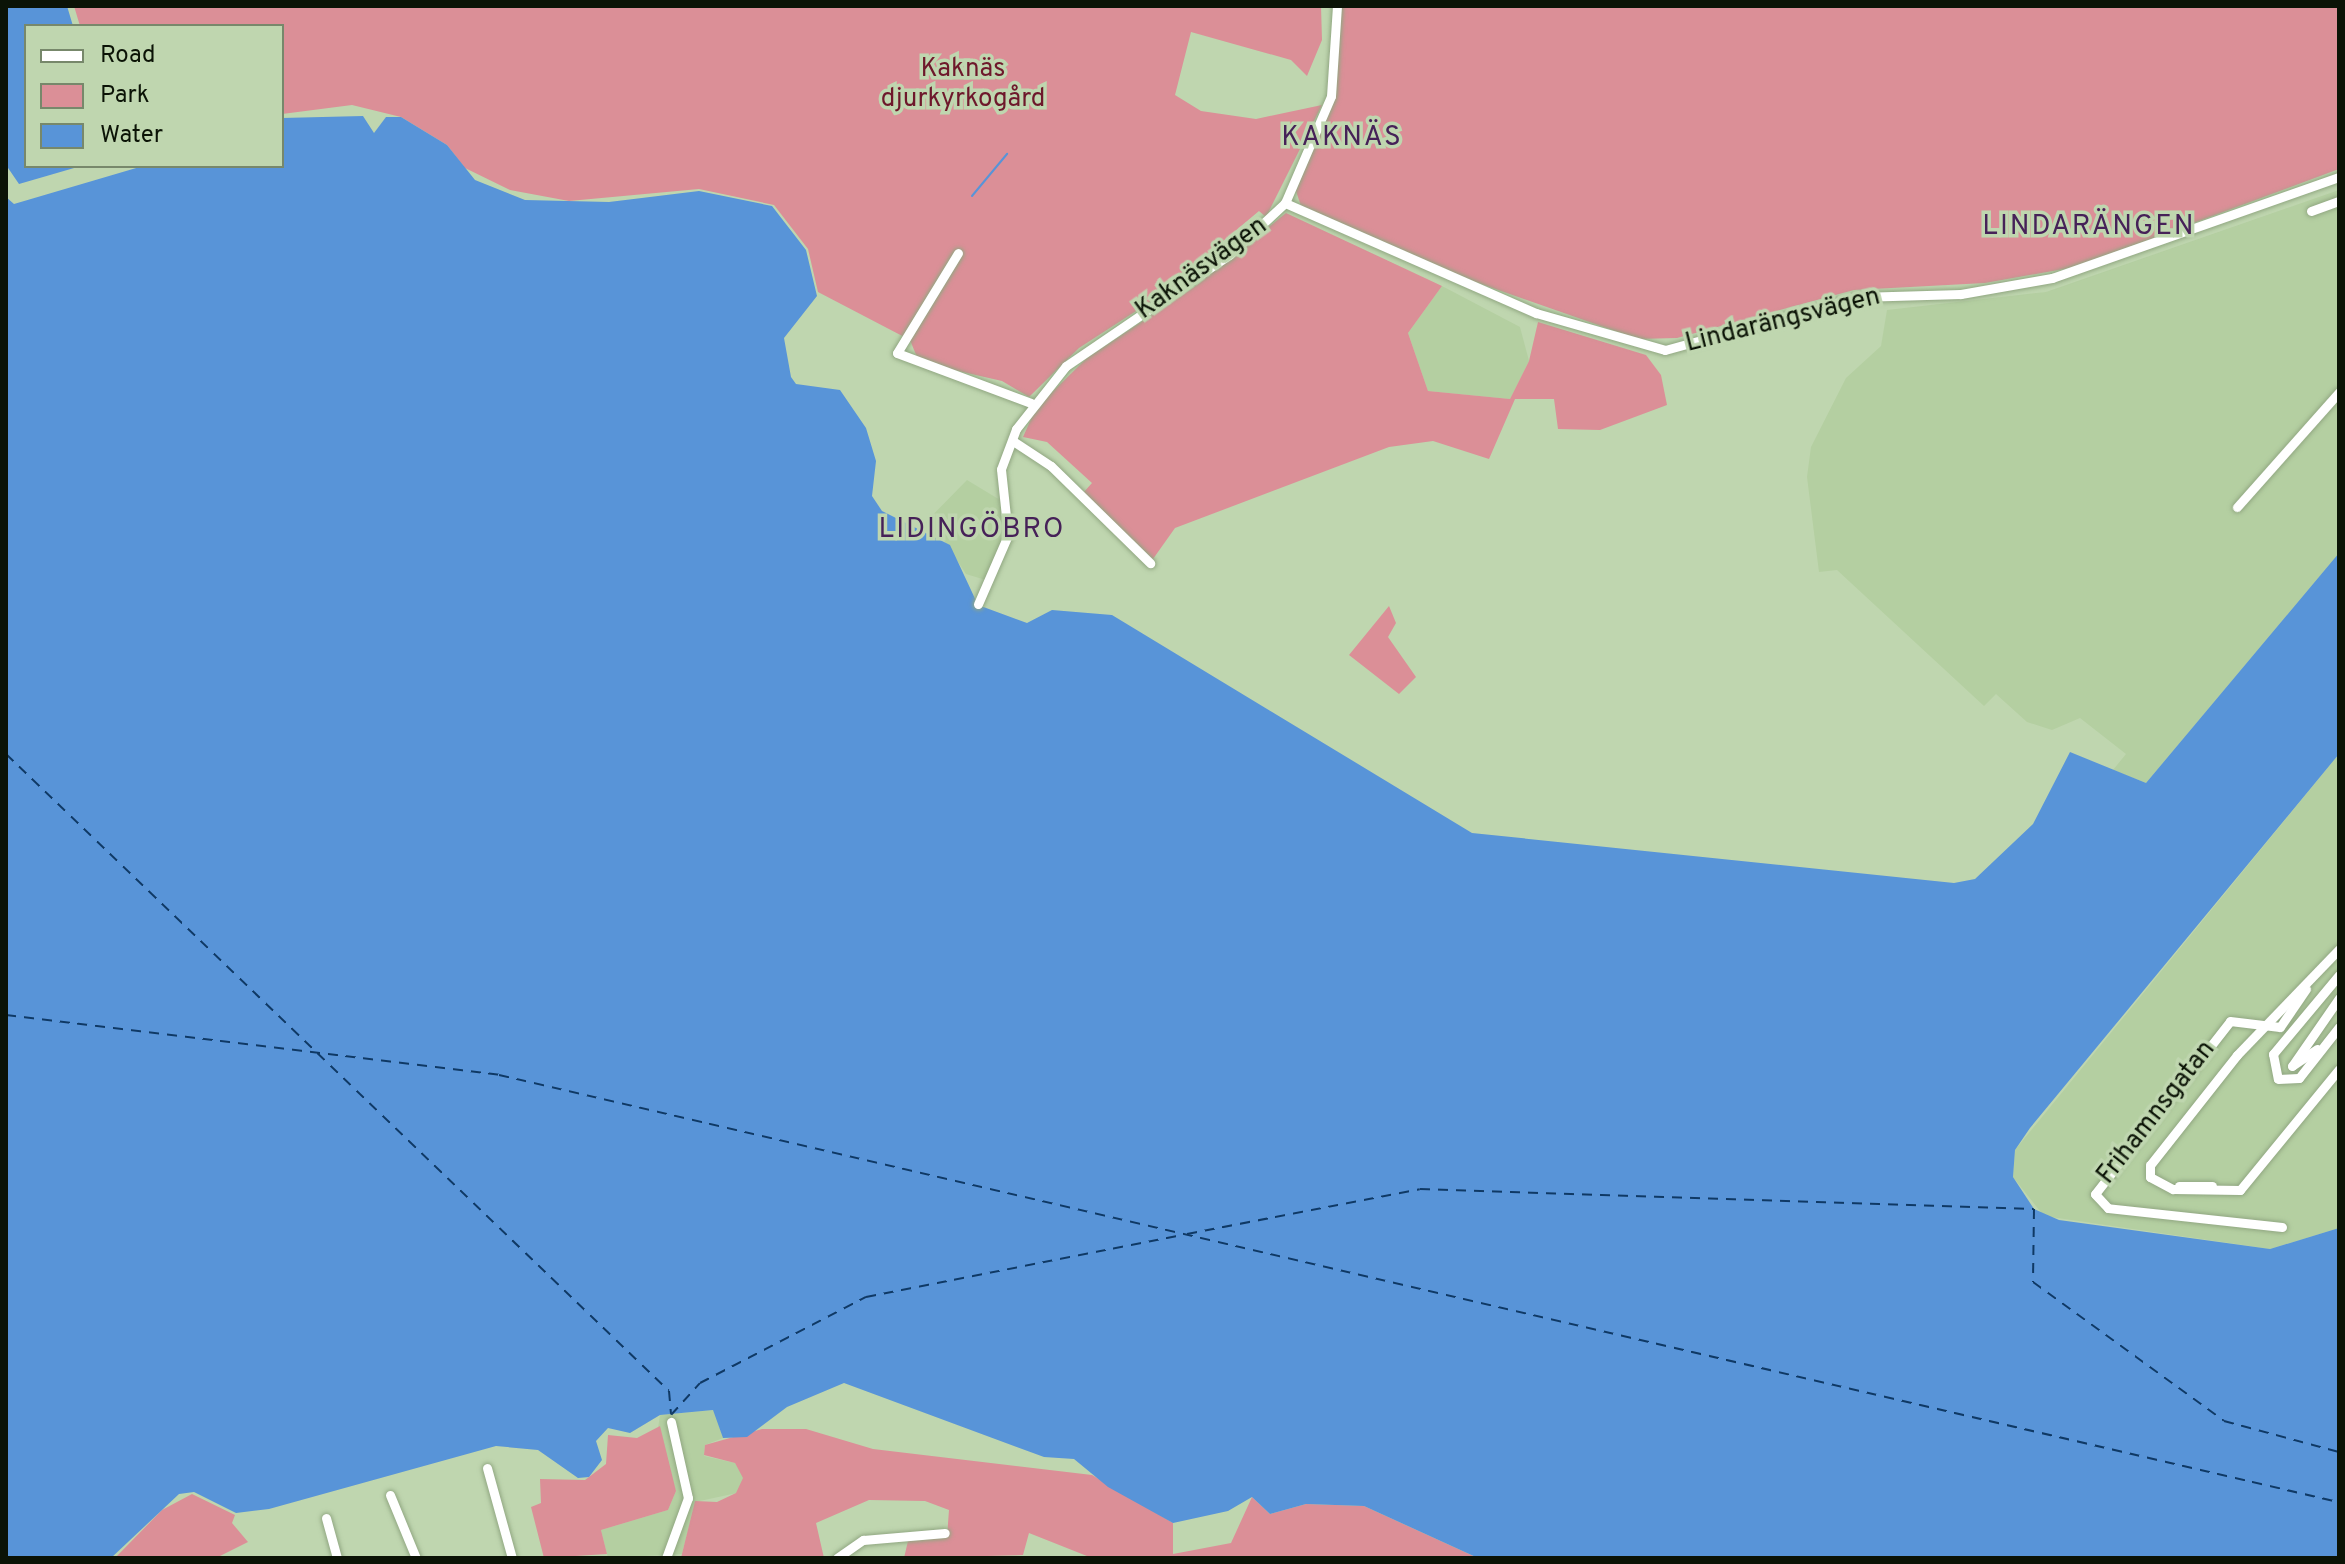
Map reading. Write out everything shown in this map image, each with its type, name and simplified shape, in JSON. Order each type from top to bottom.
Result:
[{"type":"street","name":"Kaknäsvägen","points":[[978,604],[1008,535],[1001,469],[1031,403],[1084,352],[1229,255],[1285,203],[1331,96],[1337,6]]},
{"type":"street","name":"Lindarängsvägen","points":[[1285,203],[1536,313],[1665,350],[1858,297],[1961,294],[2052,278],[2339,177]]},
{"type":"street","points":[[2311,211],[2339,201]]},
{"type":"street","points":[[958,253],[897,353],[1031,403]]},
{"type":"street","points":[[2237,507],[2339,392]]},
{"type":"street","points":[[1013,441],[1051,466],[1150,563]]},
{"type":"street","name":"Frihamnsgatan","points":[[2339,949],[2268,1024],[2150,1165],[2150,1177],[2163,1186],[2230,1193],[2247,1182],[2339,1069]]},
{"type":"street","points":[[2339,975],[2273,1054],[2278,1079],[2299,1078],[2339,1027]]},
{"type":"street","name":"Frihamnsgatan","points":[[2282,1227],[2108,1208],[2095,1194],[2230,1021],[2280,1027],[2307,986]]},
{"type":"street","points":[[2332,1037],[2292,1066],[2339,998]]},
{"type":"street","points":[[666,1558],[688,1498],[671,1422]]},
{"type":"street","points":[[487,1468],[512,1558]]},
{"type":"street","points":[[390,1495],[416,1558]]},
{"type":"street","points":[[326,1518],[337,1558]]},
{"type":"street","points":[[837,1558],[863,1540],[945,1533]]},
{"type":"shaded area","points":[[2339,190],[2339,553],[2146,783],[2113,770],[2126,754],[2080,718],[2052,730],[2027,722],[1996,694],[1984,706],[1837,570],[1819,572],[1807,477],[1811,447],[1846,378],[1881,346],[1887,310],[2046,292]]},
{"type":"shaded area","points":[[1442,286],[1520,327],[1529,361],[1510,399],[1428,391],[1408,333]]},
{"type":"shaded area","points":[[967,480],[1005,503],[1006,530],[989,581],[966,574],[943,539],[920,528]]},
{"type":"shaded area","points":[[2339,754],[2339,1228],[2270,1249],[2044,1216],[2013,1177],[2015,1150]]},
{"type":"shaded area","points":[[714,1410],[723,1438],[705,1445],[704,1456],[735,1463],[744,1478],[737,1493],[695,1502],[682,1554],[608,1558],[601,1530],[668,1510],[676,1491],[657,1435],[660,1415]]},
{"type":"green space","name":"Kaknäs djurkyrkogård","points":[[74,6],[1321,6],[1322,40],[1307,76],[1291,60],[1191,32],[1175,95],[1201,111],[1256,119],[1322,105],[1266,217],[1259,211],[1198,262],[1201,269],[1079,348],[1029,397],[1002,381],[919,362],[910,340],[818,292],[808,249],[774,205],[699,189],[569,201],[510,190],[465,168],[447,145],[401,117],[352,105],[284,114],[284,24],[79,24]]},
{"type":"green space","points":[[1339,6],[2339,6],[2339,169],[2075,267],[1985,283],[1854,290],[1677,338],[1638,339],[1467,279],[1301,206],[1296,191],[1336,91]]},
{"type":"green space","points":[[1286,213],[1442,286],[1408,333],[1428,391],[1510,399],[1529,361],[1538,322],[1646,355],[1661,375],[1667,405],[1600,430],[1558,429],[1554,399],[1515,399],[1489,459],[1433,441],[1389,447],[1175,528],[1153,559],[1083,493],[1092,483],[1047,442],[1023,437],[1036,408],[1087,358],[1197,285]]},
{"type":"green space","points":[[1389,606],[1396,623],[1388,637],[1416,677],[1399,694],[1349,655]]},
{"type":"green space","points":[[660,1426],[676,1491],[668,1510],[601,1530],[607,1554],[544,1558],[531,1507],[541,1503],[540,1479],[585,1480],[606,1464],[608,1435],[637,1438]]},
{"type":"green space","points":[[762,1429],[806,1429],[873,1449],[1092,1475],[1173,1523],[1173,1554],[1231,1543],[1252,1497],[1270,1514],[1306,1504],[1364,1506],[1478,1558],[1092,1558],[1029,1533],[1023,1555],[904,1558],[908,1541],[947,1537],[949,1510],[925,1501],[869,1500],[816,1523],[824,1558],[681,1558],[695,1501],[717,1502],[736,1493],[743,1478],[735,1463],[704,1455],[705,1445]]},
{"type":"green space","points":[[192,1494],[235,1515],[232,1523],[248,1542],[216,1558],[115,1558],[162,1510]]},
{"type":"water","points":[[6,6],[67,6],[72,24],[24,24],[24,168],[284,168],[284,118],[363,116],[374,133],[386,117],[401,117],[447,145],[475,180],[525,200],[609,202],[699,191],[772,206],[806,250],[817,296],[784,338],[791,377],[796,384],[840,390],[866,428],[876,461],[872,496],[882,511],[950,545],[978,605],[1027,623],[1052,610],[1112,615],[1472,833],[1954,883],[1975,879],[2033,824],[2070,752],[2146,783],[2339,553],[2339,754],[2030,1128],[2015,1150],[2013,1177],[2034,1209],[2059,1220],[2270,1249],[2339,1228],[2339,1558],[1478,1558],[1364,1506],[1306,1504],[1270,1514],[1252,1497],[1228,1511],[1173,1523],[1108,1487],[1074,1459],[1044,1457],[844,1383],[787,1407],[747,1437],[723,1438],[713,1410],[660,1415],[630,1433],[608,1428],[596,1441],[602,1460],[589,1477],[578,1478],[538,1450],[496,1446],[269,1509],[236,1513],[194,1492],[179,1494],[111,1558],[6,1558]]},
{"type":"pier","points":[[6,165],[19,184],[74,168],[136,168],[14,204],[6,197]]},
{"type":"waterway","points":[[972,196],[1007,154]]},
{"type":"ferry route","points":[[6,754],[669,1391],[671,1414]]},
{"type":"ferry route","points":[[6,1015],[499,1075],[2339,1502]]},
{"type":"ferry route","points":[[1187,1234],[1420,1189],[2034,1209],[2033,1282],[2224,1421],[2339,1452]]},
{"type":"ferry route","points":[[671,1415],[700,1383],[866,1297],[1181,1235]]},
{"type":"district","name":"KAKNÄS","points":[[1342,138]]},
{"type":"district","name":"LINDARÄNGEN","points":[[2089,227]]},
{"type":"district","name":"LIDINGÖBRO","points":[[972,530]]}]
